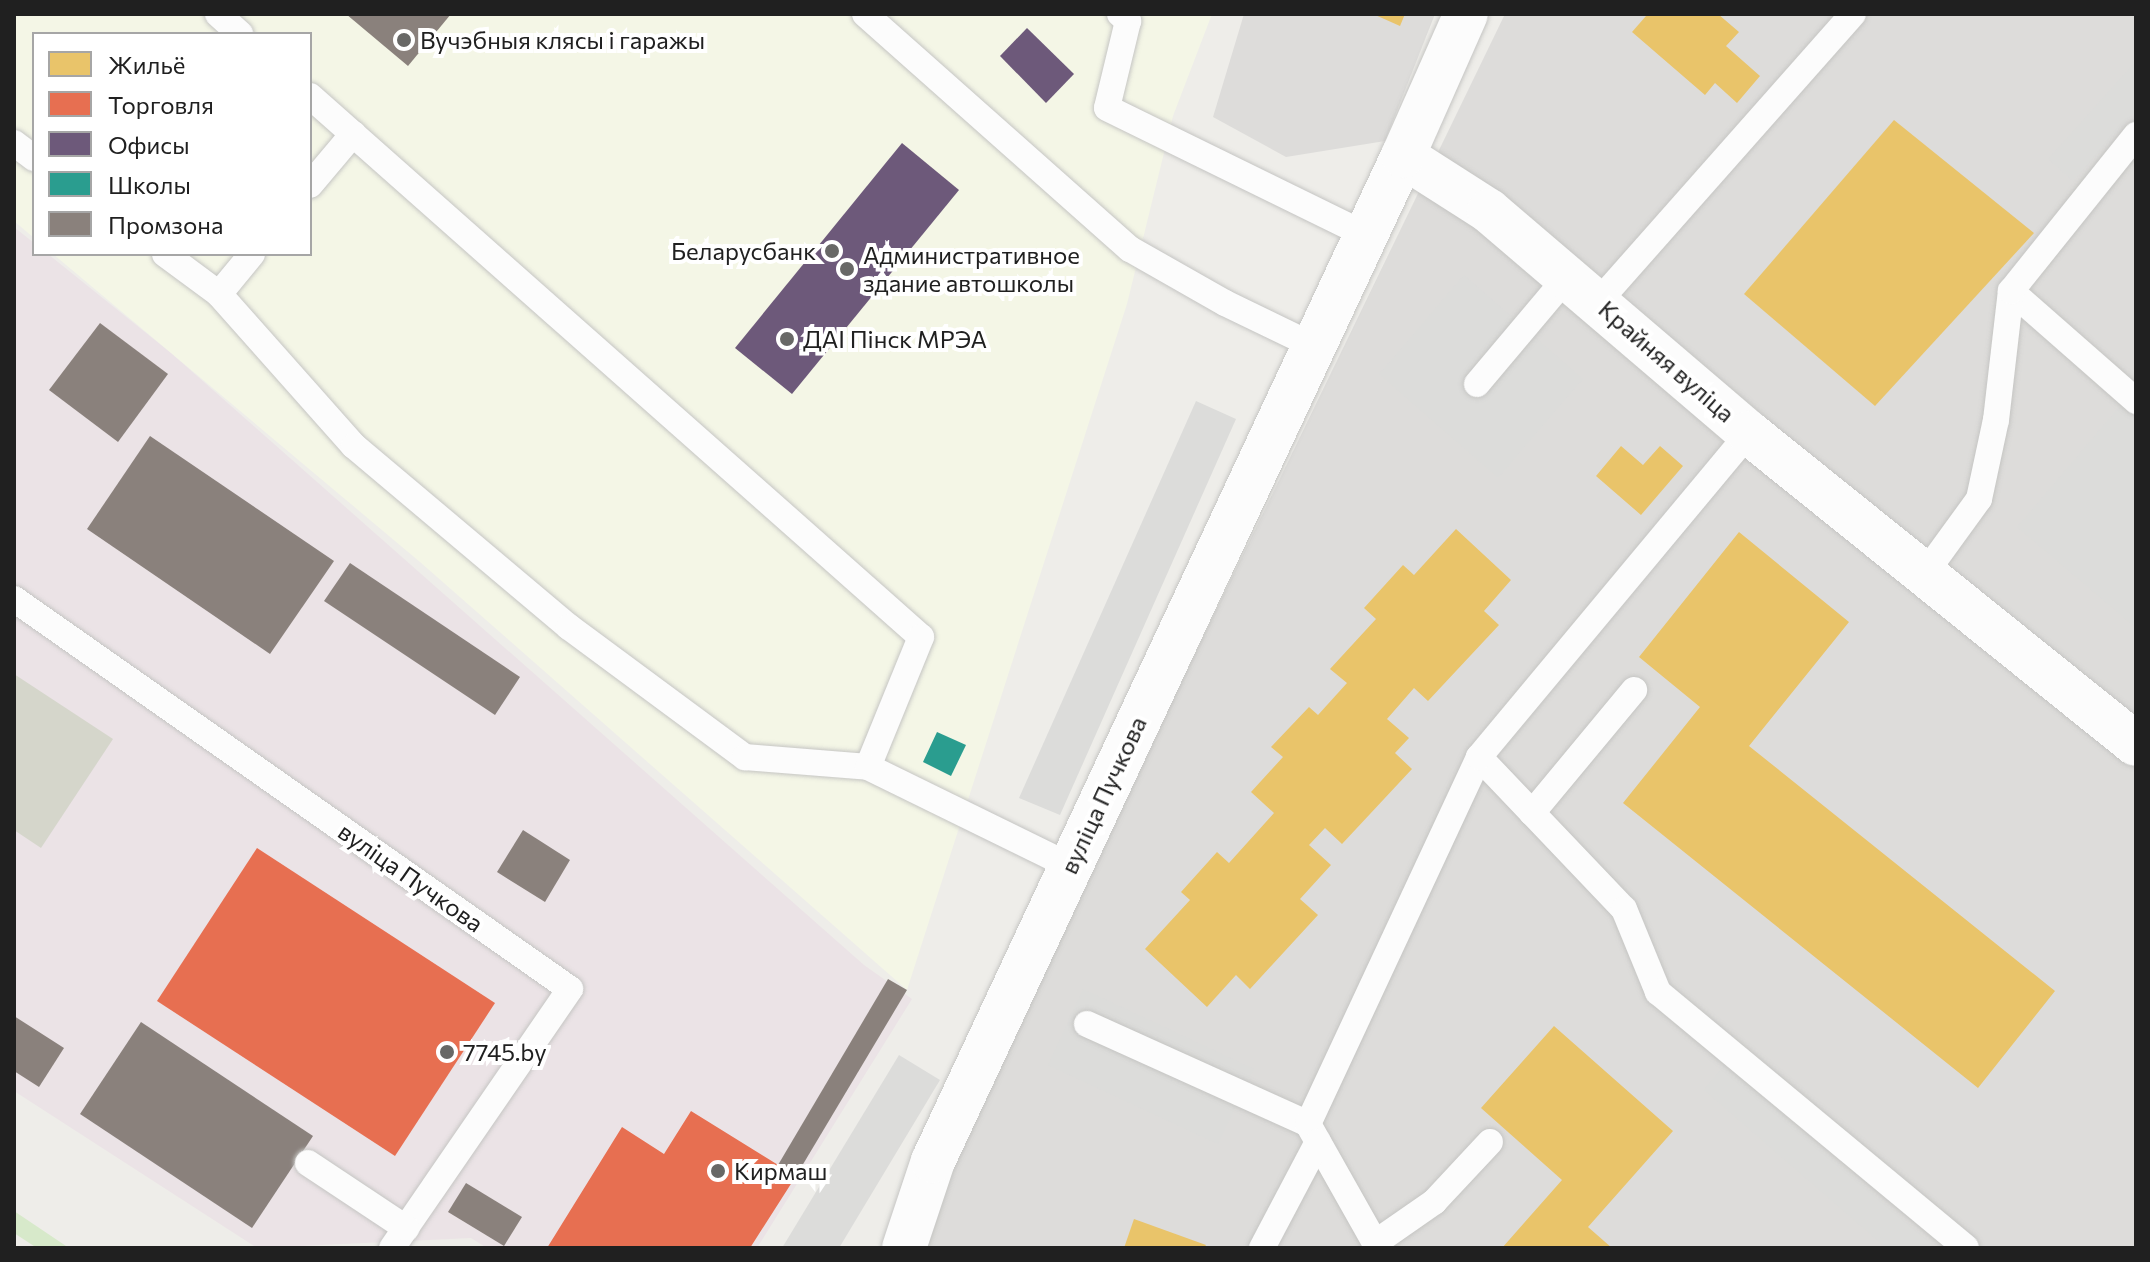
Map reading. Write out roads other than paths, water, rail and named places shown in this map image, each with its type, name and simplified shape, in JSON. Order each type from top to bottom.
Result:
[{"type":"street","points":[[1314,346],[1466,14]]},
{"type":"street","name":"Крайняя вуліца","points":[[1403,156],[1489,211],[1749,433],[1926,572],[2136,744]]},
{"type":"street","name":"вуліца Пучкова","points":[[904,1248],[933,1161],[1314,346]]},
{"type":"lane","points":[[218,14],[238,32]]},
{"type":"lane","points":[[865,14],[1130,249],[1225,303],[1314,346]]},
{"type":"lane","points":[[1120,14],[1128,21],[1107,108],[1366,235]]},
{"type":"lane","points":[[1477,384],[1583,289],[1853,14]]},
{"type":"lane","points":[[312,98],[921,637],[868,767]]},
{"type":"lane","points":[[312,183],[353,134]]},
{"type":"lane","points":[[1926,572],[1979,499],[1996,420],[2011,291],[2136,135]]},
{"type":"lane","points":[[14,143],[32,156]]},
{"type":"lane","points":[[168,256],[219,294],[354,446],[569,627],[745,757],[868,767],[1070,866]]},
{"type":"lane","points":[[219,294],[250,256]]},
{"type":"lane","points":[[2011,291],[2136,401]]},
{"type":"lane","points":[[1262,1248],[1479,757],[1749,433]]},
{"type":"lane","name":"вуліца Пучкова","points":[[14,599],[570,989],[399,1238],[308,1163]]},
{"type":"lane","points":[[1532,813],[1634,690]]},
{"type":"lane","points":[[1479,757],[1624,909],[1658,992],[1966,1248]]},
{"type":"lane","points":[[1087,1024],[1313,1133],[1377,1245],[1434,1202],[1490,1142]]},
{"type":"place","name":"Вучэбныя клясы і гаражы","points":[[404,40]]},
{"type":"place","name":"Беларусбанк","points":[[832,251]]},
{"type":"place","name":"Административное здание автошколы","points":[[847,269]]},
{"type":"place","name":"ДАІ Пінск МРЭА","points":[[787,339]]},
{"type":"place","name":"7745.by","points":[[447,1052]]},
{"type":"place","name":"Кирмаш","points":[[718,1171]]}]
